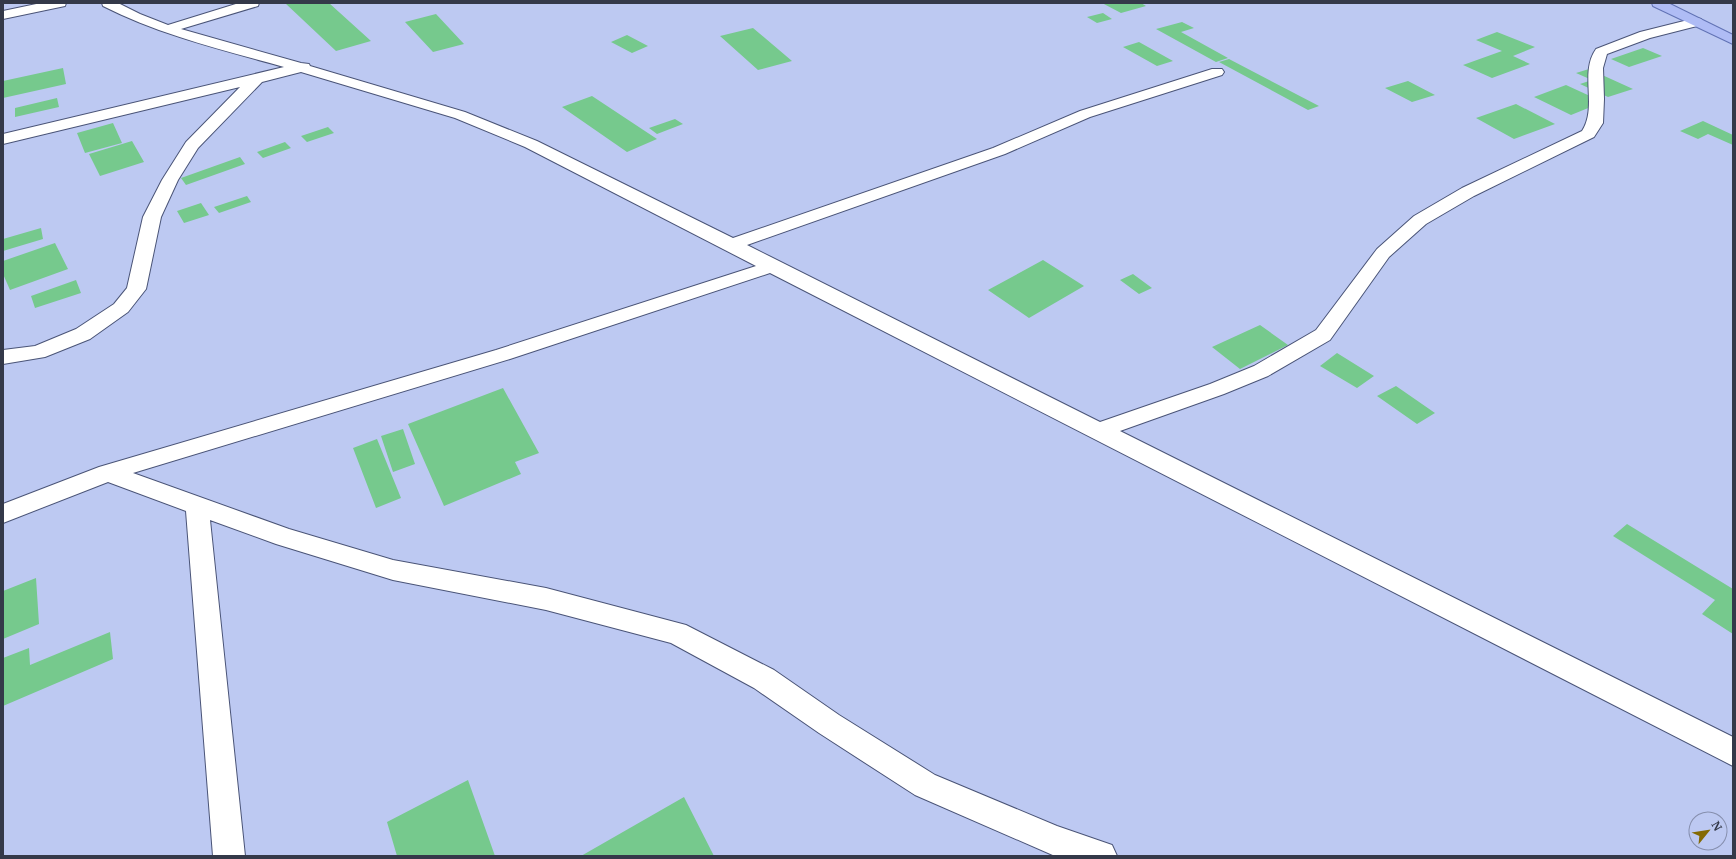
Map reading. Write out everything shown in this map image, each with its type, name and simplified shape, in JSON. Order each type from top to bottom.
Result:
[{"type":"main road","points":[[1658,3],[1733,40]]},
{"type":"street","points":[[3,15],[60,3]]},
{"type":"street","points":[[108,3],[135,17],[167,29],[304,67],[460,115],[531,144],[1100,430],[1733,752]]},
{"type":"street","points":[[167,29],[253,3]]},
{"type":"street","points":[[1100,430],[1218,389],[1261,371],[1323,335],[1383,253],[1420,220],[1468,192],[1568,145],[1588,134],[1595,123],[1597,99],[1596,68],[1602,52],[1645,35],[1696,22]]},
{"type":"street","points":[[3,138],[304,67]]},
{"type":"street","points":[[731,245],[999,151],[1085,114],[1217,72]]},
{"type":"street","points":[[3,357],[38,352],[83,334],[121,308],[136,289],[152,217],[170,180],[192,145],[256,79]]},
{"type":"street","points":[[3,514],[40,498],[107,473],[492,359],[650,309],[773,266]]},
{"type":"street","points":[[107,473],[285,536],[393,570],[546,599],[677,634],[764,679],[829,724],[925,785],[1056,841],[1101,856]]},
{"type":"street","points":[[197,505],[229,856]]},
{"type":"building","points":[[285,3],[329,3],[371,41],[336,51]]},
{"type":"building","points":[[1102,3],[1141,3],[1146,6],[1121,13]]},
{"type":"building","points":[[1103,13],[1112,19],[1097,23],[1087,17]]},
{"type":"building","points":[[436,14],[464,44],[433,52],[405,22]]},
{"type":"building","points":[[1182,22],[1194,28],[1181,32],[1228,58],[1216,62],[1156,29]]},
{"type":"building","points":[[753,28],[792,61],[758,70],[720,36]]},
{"type":"building","points":[[1497,32],[1535,47],[1513,56],[1530,64],[1492,78],[1463,65],[1502,51],[1476,40]]},
{"type":"building","points":[[627,35],[648,46],[632,53],[611,42]]},
{"type":"building","points":[[1139,42],[1173,61],[1157,66],[1123,47]]},
{"type":"building","points":[[1643,48],[1662,56],[1629,67],[1611,59]]},
{"type":"building","points":[[1229,59],[1319,106],[1308,110],[1219,62]]},
{"type":"building","points":[[63,68],[66,84],[3,98],[3,81]]},
{"type":"building","points":[[1589,69],[1633,89],[1608,97],[1580,84],[1592,80],[1576,73]]},
{"type":"building","points":[[1408,81],[1435,95],[1412,102],[1385,88]]},
{"type":"building","points":[[1566,85],[1603,102],[1571,115],[1534,97]]},
{"type":"building","points":[[592,96],[657,139],[627,152],[562,107]]},
{"type":"building","points":[[57,98],[59,107],[15,117],[15,108]]},
{"type":"building","points":[[1516,104],[1555,124],[1514,139],[1476,118]]},
{"type":"building","points":[[675,119],[683,124],[657,134],[649,128]]},
{"type":"building","points":[[1703,121],[1733,135],[1733,145],[1708,134],[1698,139],[1680,131]]},
{"type":"building","points":[[113,123],[122,143],[85,153],[77,133]]},
{"type":"building","points":[[328,127],[334,133],[307,142],[301,136]]},
{"type":"building","points":[[132,141],[144,162],[100,176],[89,154]]},
{"type":"building","points":[[285,142],[291,148],[263,158],[257,152]]},
{"type":"building","points":[[240,157],[245,164],[186,185],[181,178]]},
{"type":"building","points":[[247,196],[251,202],[219,213],[214,207]]},
{"type":"building","points":[[201,203],[209,215],[184,223],[177,211]]},
{"type":"building","points":[[41,228],[43,239],[3,251],[3,239]]},
{"type":"building","points":[[55,243],[68,269],[10,290],[3,274],[3,261]]},
{"type":"building","points":[[1043,260],[1084,286],[1029,318],[988,290]]},
{"type":"building","points":[[1133,274],[1152,288],[1139,294],[1120,280]]},
{"type":"building","points":[[76,280],[81,293],[35,308],[31,296]]},
{"type":"building","points":[[1260,325],[1288,345],[1240,369],[1212,347]]},
{"type":"building","points":[[1337,353],[1374,376],[1357,388],[1320,366]]},
{"type":"building","points":[[1396,386],[1435,413],[1417,424],[1377,396]]},
{"type":"building","points":[[503,388],[539,453],[515,462],[521,474],[444,506],[408,424]]},
{"type":"building","points":[[403,429],[415,464],[393,472],[381,436]]},
{"type":"building","points":[[377,439],[401,498],[376,508],[353,448]]},
{"type":"building","points":[[1627,524],[1733,589],[1733,634],[1702,614],[1715,600],[1613,536]]},
{"type":"building","points":[[36,578],[39,624],[3,639],[3,591]]},
{"type":"building","points":[[110,632],[113,659],[3,706],[3,658],[29,648],[30,665]]},
{"type":"building","points":[[468,780],[495,856],[397,856],[387,822]]},
{"type":"building","points":[[684,797],[714,856],[581,856]]}]
